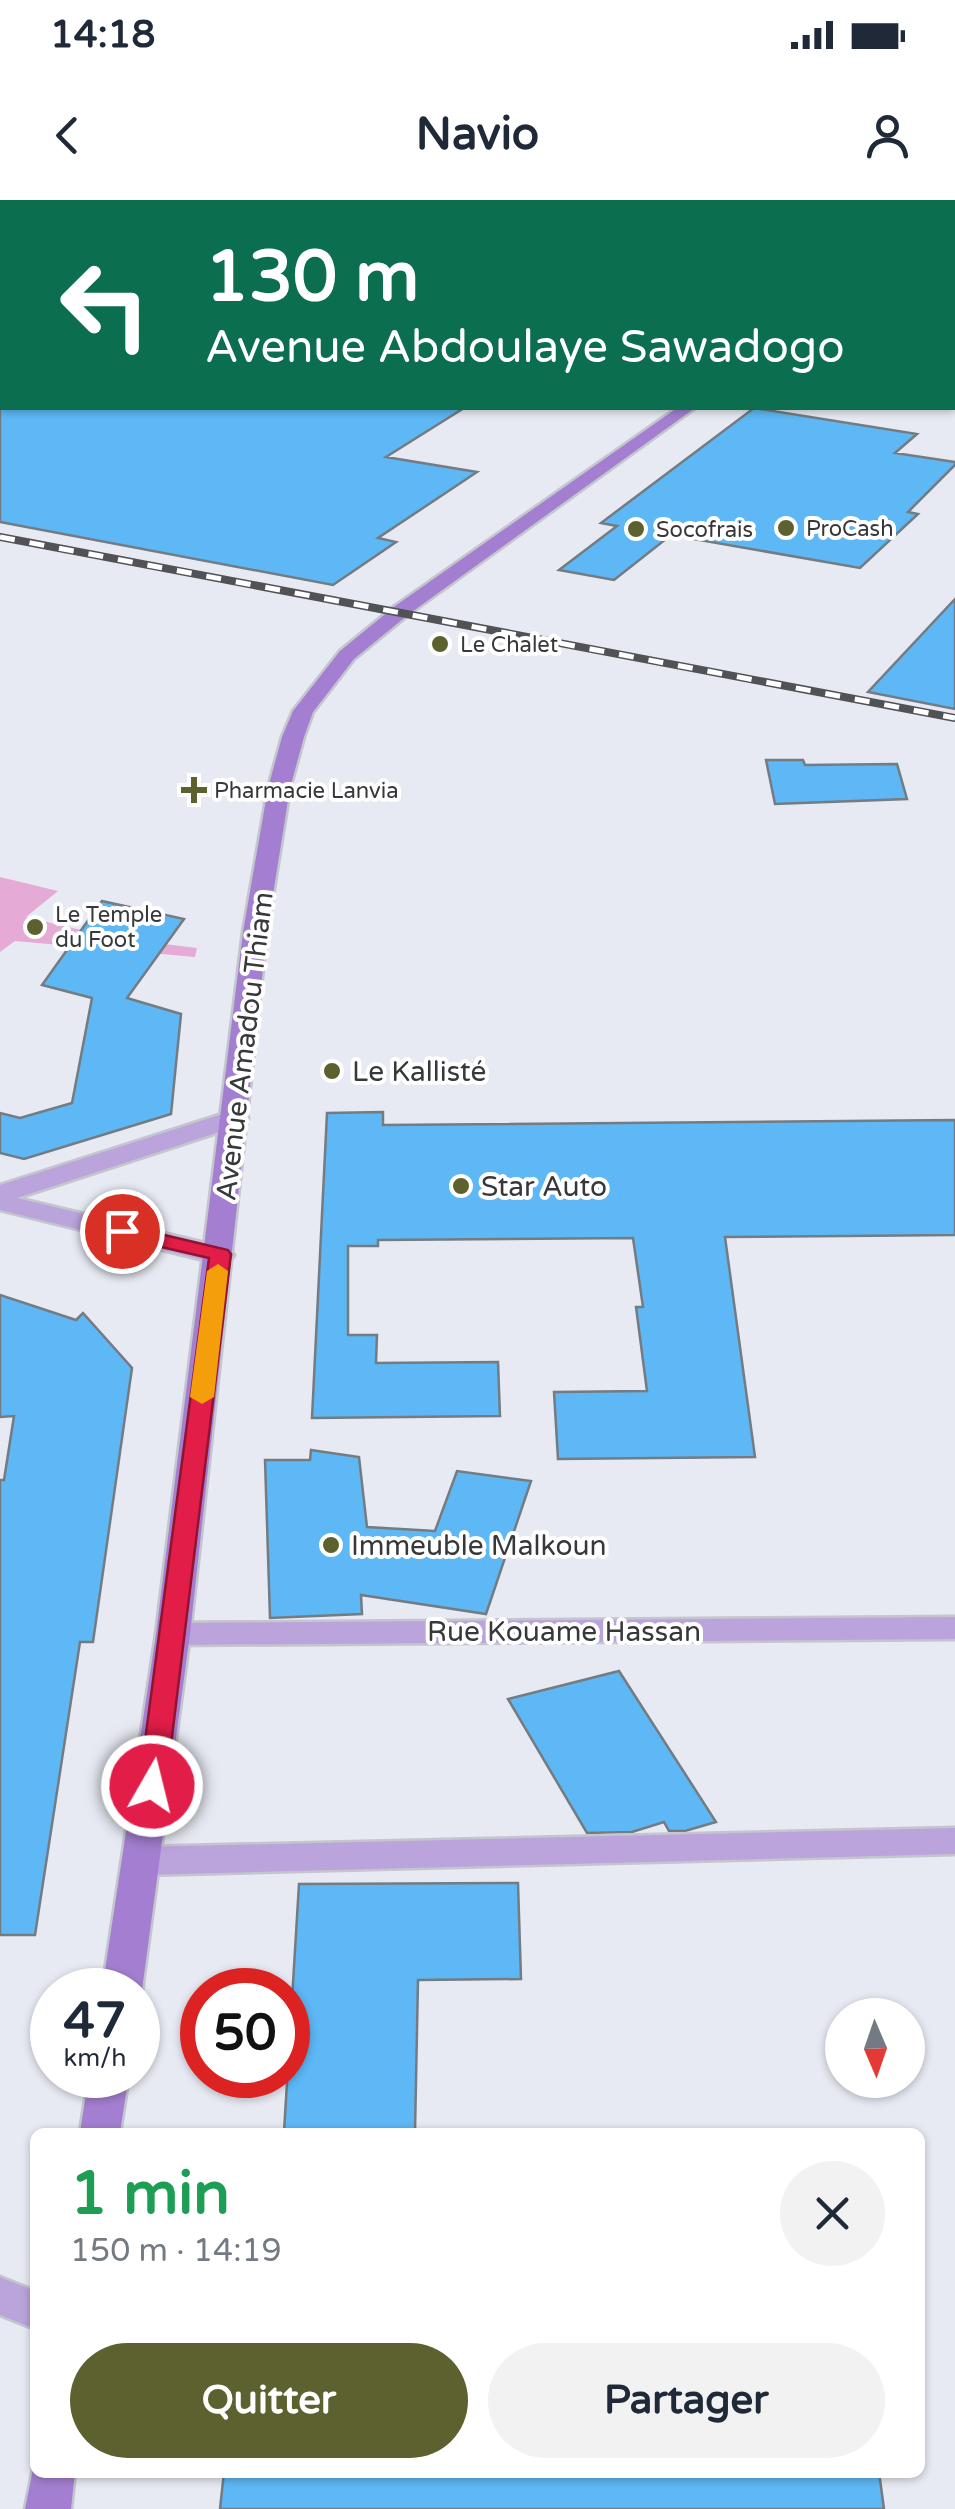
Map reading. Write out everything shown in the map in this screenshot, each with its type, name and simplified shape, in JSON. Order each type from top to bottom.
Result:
[{"type":"main road","name":"Avenue Amadou Thiam","points":[[125,1968],[173,1634],[220,1254],[254,932],[279,788],[304,711],[347,655],[402,610],[684,410]]},
{"type":"main road","points":[[101,2128],[105,2098]]},
{"type":"main road","points":[[48,2509],[51,2478]]},
{"type":"street","points":[[0,1194],[235,1118]]},
{"type":"street","points":[[0,1202],[220,1254]]},
{"type":"street","name":"Rue Kouame Hassan","points":[[173,1634],[955,1628]]},
{"type":"street","points":[[142,1861],[955,1841]]},
{"type":"street","points":[[0,2296],[30,2308]]},
{"type":"shaded area","name":"Le Temple du Foot","points":[[0,877],[58,891],[26,917],[115,938],[197,948],[195,957],[15,941],[0,952]]},
{"type":"building","points":[[0,410],[461,410],[386,457],[477,472],[378,538],[396,542],[333,585],[0,522]]},
{"type":"building","points":[[751,410],[917,434],[895,453],[955,462],[908,512],[918,514],[860,568],[671,535],[614,580],[559,570],[617,526],[601,523]]},
{"type":"building","points":[[955,599],[955,709],[868,692]]},
{"type":"building","points":[[766,760],[803,760],[805,765],[897,764],[907,799],[775,804]]},
{"type":"building","points":[[102,901],[184,919],[127,998],[181,1014],[171,1114],[24,1159],[0,1153],[0,1113],[20,1118],[72,1103],[92,998],[42,985]]},
{"type":"building","points":[[383,1112],[383,1125],[955,1120],[955,1235],[725,1237],[755,1457],[558,1459],[554,1392],[647,1391],[636,1307],[643,1307],[633,1238],[378,1240],[378,1246],[348,1246],[348,1335],[377,1335],[376,1363],[498,1362],[500,1416],[312,1418],[327,1113]]},
{"type":"building","points":[[0,1295],[76,1320],[83,1313],[132,1368],[93,1642],[80,1642],[35,1935],[0,1935],[0,1480],[4,1480],[14,1416],[0,1417]]},
{"type":"building","points":[[311,1450],[359,1457],[367,1527],[435,1531],[457,1471],[531,1481],[486,1614],[361,1595],[362,1614],[270,1618],[265,1460],[310,1460]]},
{"type":"building","points":[[619,1671],[716,1822],[685,1831],[669,1831],[664,1822],[632,1832],[587,1833],[508,1699]]},
{"type":"building","points":[[518,1883],[521,1979],[418,1980],[415,2128],[284,2128],[286,2098],[310,2098],[310,1968],[294,1968],[299,1884]]},
{"type":"building","points":[[223,2478],[880,2478],[884,2509],[220,2509]]},
{"type":"railway","points":[[0,537],[955,718]]},
{"type":"slow traffic","points":[[202,1397],[218,1271]]},
{"type":"place","name":"ProCash","points":[[786,528]]},
{"type":"place","name":"Socofrais","points":[[636,529]]},
{"type":"place","name":"Le Chalet","points":[[440,644]]},
{"type":"place","name":"Pharmacie Lanvia","points":[[194,790]]},
{"type":"place","name":"Le Temple du Foot","points":[[35,927]]},
{"type":"place","name":"Le Kallisté","points":[[332,1071]]},
{"type":"place","name":"Star Auto","points":[[461,1186]]},
{"type":"place","name":"Immeuble Malkoun","points":[[331,1545]]},
{"type":"route","points":[[122,1231],[220,1254],[152,1786]]}]
